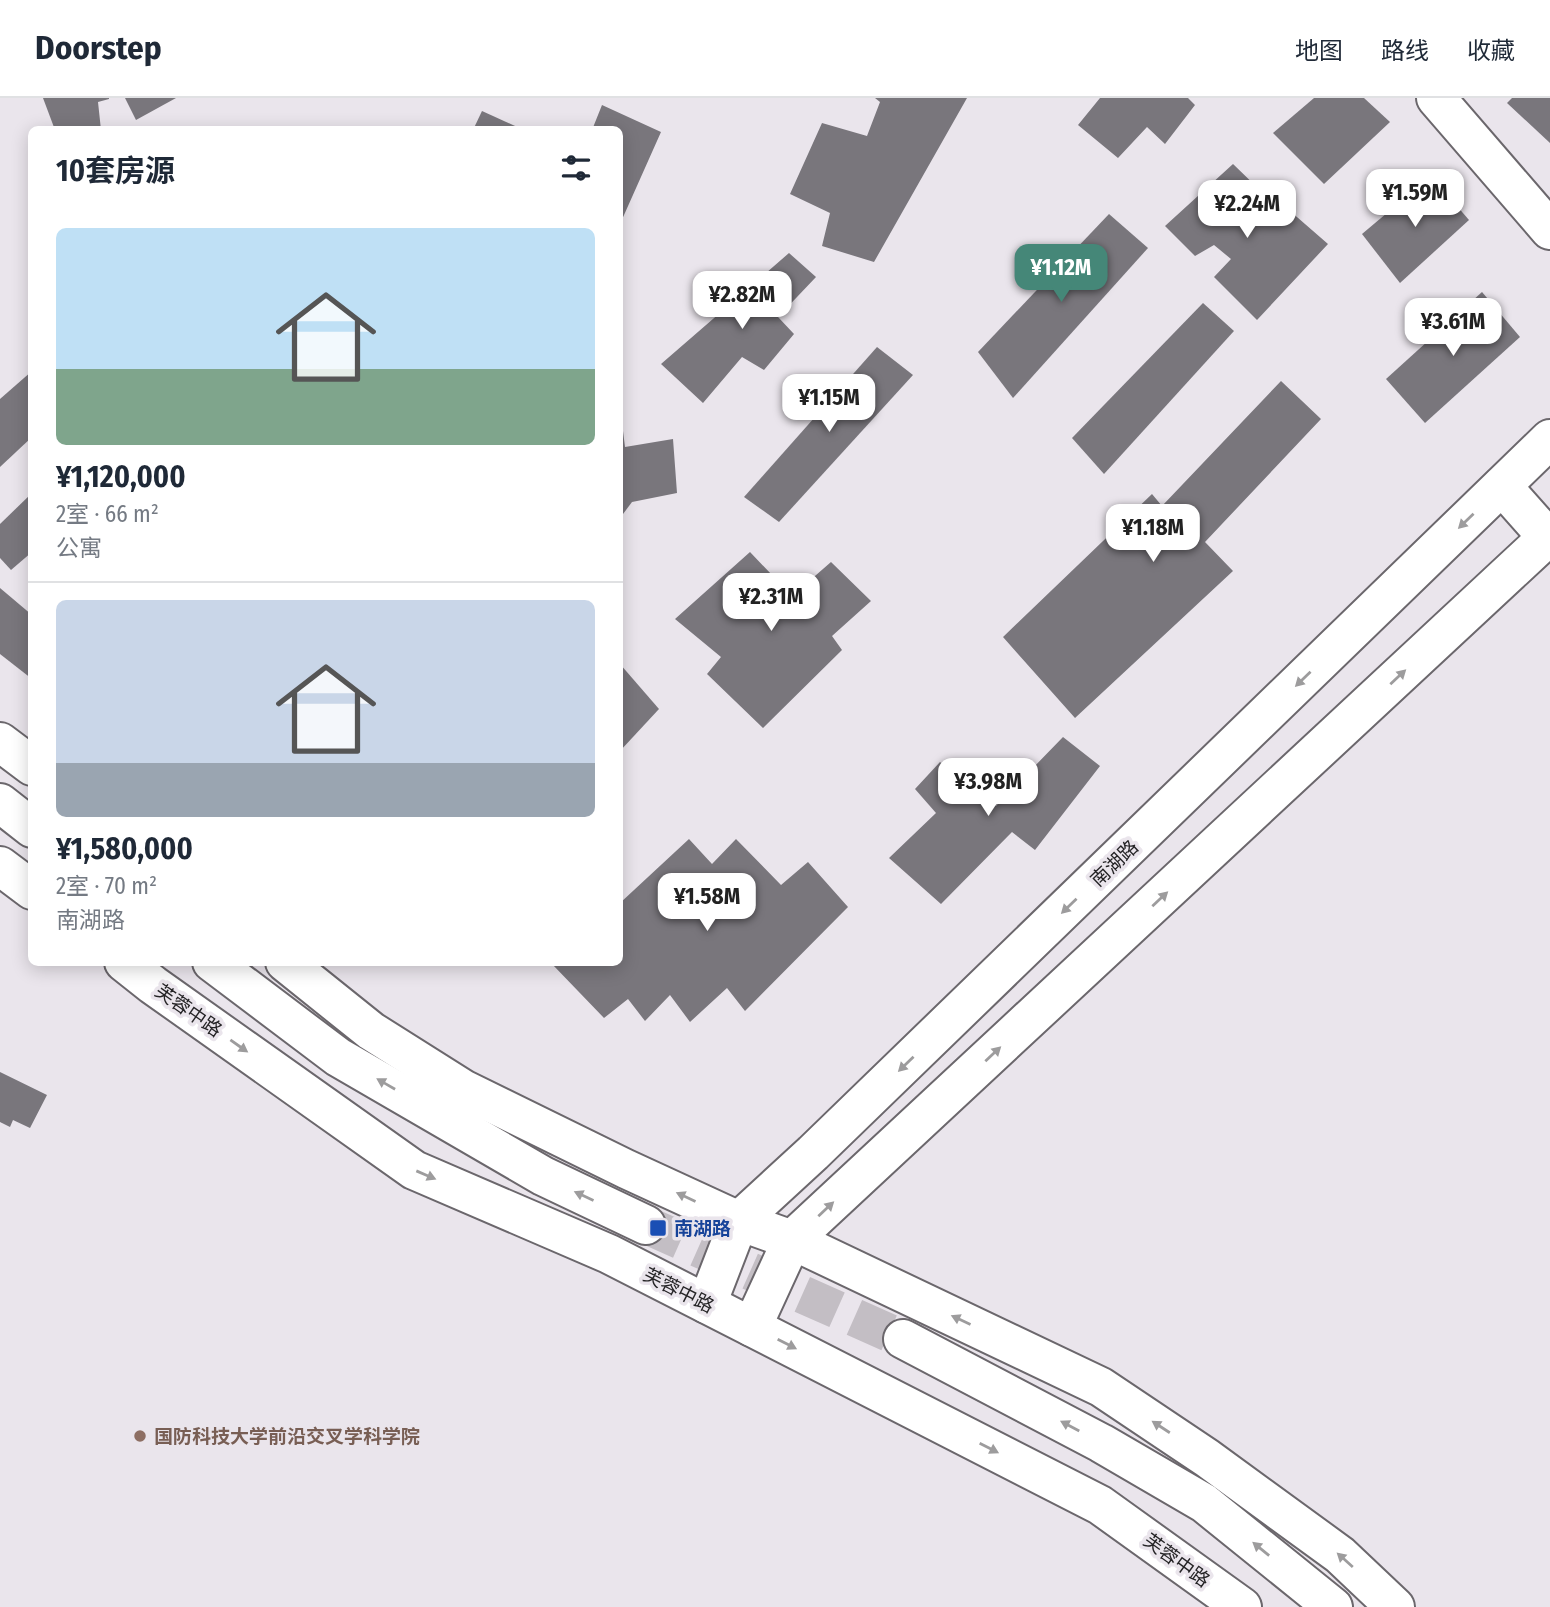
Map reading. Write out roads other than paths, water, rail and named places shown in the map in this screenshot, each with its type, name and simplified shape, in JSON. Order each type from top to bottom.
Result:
[{"type":"main road","points":[[1436,98],[1550,230]]},
{"type":"main road","name":"南湖路","points":[[707,1304],[740,1221],[1550,439]]},
{"type":"main road","points":[[752,1327],[792,1240],[1549,536],[1502,486]]},
{"type":"main road","points":[[0,742],[28,763]]},
{"type":"main road","points":[[0,803],[28,825]]},
{"type":"main road","points":[[0,866],[28,887]]},
{"type":"main road","name":"芙蓉中路","points":[[129,966],[414,1170],[609,1254],[1100,1505],[1242,1607]]},
{"type":"main road","points":[[217,966],[338,1056],[543,1176],[646,1224]]},
{"type":"main road","points":[[290,966],[371,1031],[463,1089],[626,1169],[740,1221],[792,1240],[1101,1387],[1207,1458],[1340,1555],[1395,1607]]},
{"type":"main road","points":[[903,1339],[1101,1443],[1204,1503],[1334,1607]]},
{"type":"tunnel","points":[[646,1225],[903,1339]]},
{"type":"place","name":"南湖路","points":[[658,1228]]},
{"type":"place","name":"国防科技大学前沿交叉学科学院","points":[[140,1436]]}]
